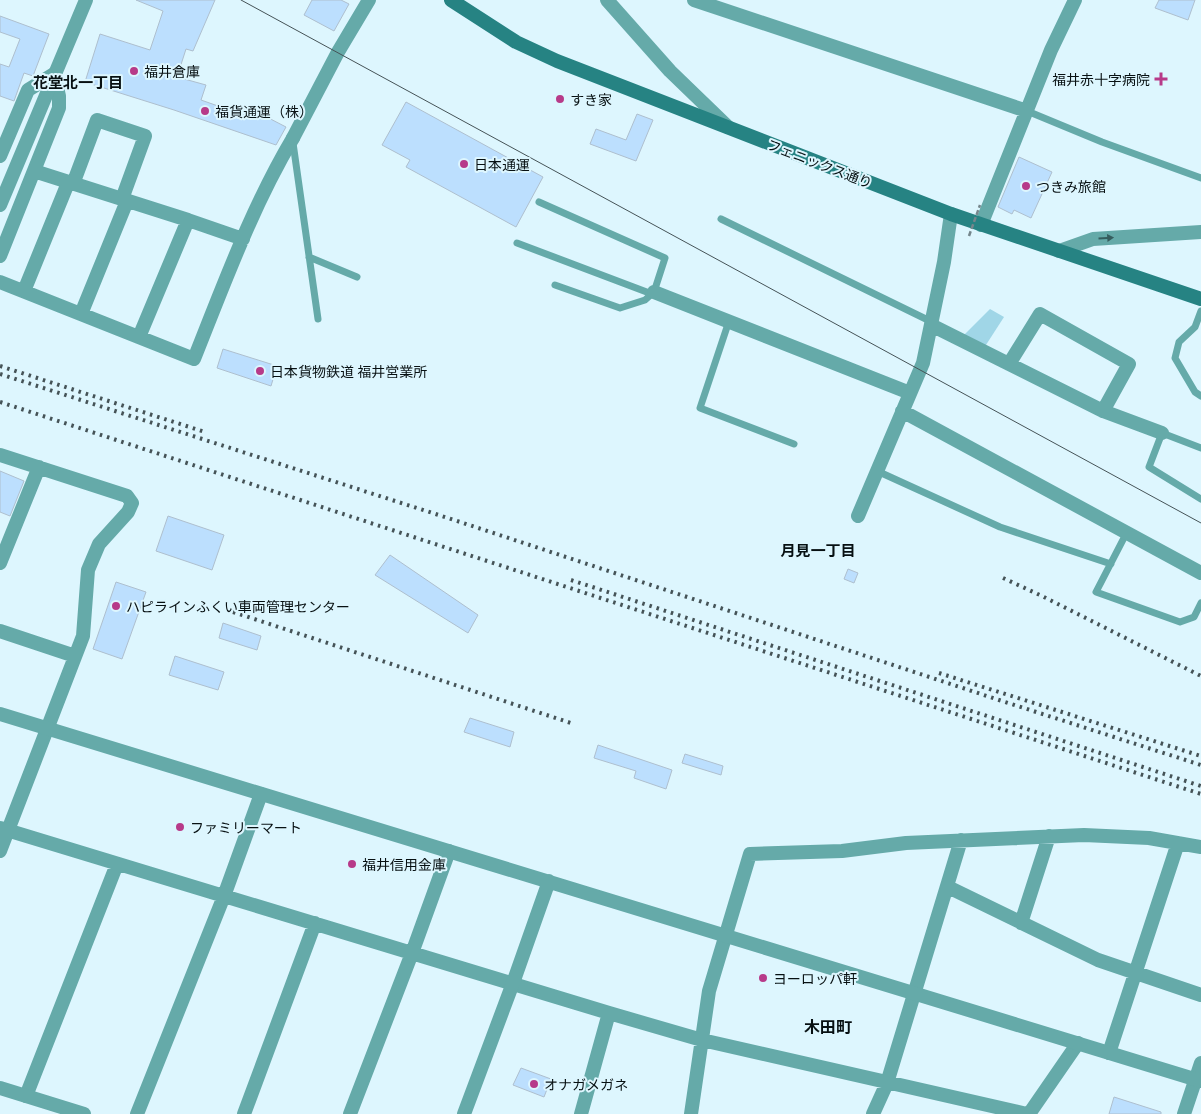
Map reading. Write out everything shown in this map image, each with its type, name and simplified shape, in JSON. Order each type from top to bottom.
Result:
[{"type":"main road","name":"フェニックス通り","points":[[451,0],[516,42],[540,54],[951,214],[1201,299]]},
{"type":"street","points":[[0,205],[86,0]]},
{"type":"street","points":[[0,282],[194,359],[273,171],[338,52],[369,0]]},
{"type":"street","points":[[607,0],[670,70],[728,127]]},
{"type":"street","points":[[694,0],[1027,111]]},
{"type":"street","points":[[981,225],[1051,50],[1075,0]]},
{"type":"street","points":[[0,156],[28,90],[54,74]]},
{"type":"street","points":[[0,256],[59,108],[59,96],[54,74]]},
{"type":"street","points":[[24,291],[97,120],[144,136],[124,200],[81,314]]},
{"type":"street","points":[[34,171],[243,239]]},
{"type":"street","points":[[858,516],[923,363],[944,262],[951,214]]},
{"type":"street","points":[[140,337],[188,220]]},
{"type":"street","points":[[1059,251],[1093,239],[1201,232]]},
{"type":"street","points":[[653,293],[910,393]]},
{"type":"street","points":[[1009,364],[1040,314],[1129,364],[1103,411]]},
{"type":"street","points":[[931,324],[1103,411],[1162,433]]},
{"type":"street","points":[[902,411],[1201,573]]},
{"type":"street","points":[[0,455],[127,496],[132,503],[128,512],[100,544],[88,570],[83,636],[48,729],[4,829],[0,851]]},
{"type":"street","points":[[0,563],[39,467]]},
{"type":"street","points":[[0,631],[75,656]]},
{"type":"street","points":[[0,714],[1198,1080]]},
{"type":"street","points":[[137,1114],[224,896],[261,794]]},
{"type":"street","points":[[4,829],[702,1040],[1028,1114],[1078,1043]]},
{"type":"street","points":[[690,1114],[709,991],[750,854],[842,851],[906,843],[1084,835],[1149,838],[1201,847]]},
{"type":"street","points":[[1020,923],[1049,836]]},
{"type":"street","points":[[873,1114],[887,1083],[961,840]]},
{"type":"street","points":[[1109,1053],[1178,843]]},
{"type":"street","points":[[350,1114],[449,851]]},
{"type":"street","points":[[26,1096],[118,864]]},
{"type":"street","points":[[464,1114],[549,881]]},
{"type":"street","points":[[948,887],[1098,960],[1201,995]]},
{"type":"street","points":[[244,1114],[315,924]]},
{"type":"street","points":[[581,1114],[609,1013]]},
{"type":"street","points":[[1184,1114],[1198,1080],[1201,1062]]},
{"type":"street","points":[[0,1088],[84,1114]]},
{"type":"lane","points":[[1027,111],[1102,142],[1201,178]]},
{"type":"lane","points":[[292,138],[318,319]]},
{"type":"lane","points":[[539,202],[665,258],[653,293],[646,300],[620,308],[555,284]]},
{"type":"lane","points":[[721,219],[931,324]]},
{"type":"lane","points":[[517,243],[653,293]]},
{"type":"lane","points":[[308,257],[357,277]]},
{"type":"lane","points":[[1201,311],[1195,326],[1179,342],[1175,358],[1196,392],[1201,396]]},
{"type":"lane","points":[[729,322],[700,408],[794,444]]},
{"type":"lane","points":[[1201,448],[1162,433],[1149,467],[1201,498]]},
{"type":"lane","points":[[877,471],[1000,527],[1111,564]]},
{"type":"lane","points":[[1127,532],[1096,592],[1180,622],[1194,617],[1201,603]]},
{"type":"path","points":[[969,236],[980,205]]},
{"type":"shaded area","points":[[990,309],[1004,317],[984,348],[961,338]]},
{"type":"building","points":[[136,0],[215,0],[193,51],[186,49],[177,77],[206,85],[201,100],[252,118],[257,112],[286,127],[276,145],[85,82],[100,34],[150,50],[163,11]]},
{"type":"building","points":[[312,0],[341,0],[349,4],[334,31],[304,15]]},
{"type":"building","points":[[1159,0],[1195,0],[1188,20],[1155,8]]},
{"type":"building","points":[[0,16],[49,34],[33,76],[24,73],[14,101],[0,96],[0,64],[9,67],[20,39],[0,32]]},
{"type":"building","name":"日本通運","points":[[406,102],[543,177],[516,227],[406,167],[410,160],[382,145]]},
{"type":"building","points":[[637,114],[653,120],[636,161],[590,144],[596,129],[626,140]]},
{"type":"building","points":[[1019,157],[1052,172],[1031,218],[1014,210],[1012,214],[998,207]]},
{"type":"building","points":[[223,349],[277,366],[271,386],[217,368]]},
{"type":"building","points":[[0,471],[24,481],[10,516],[0,512]]},
{"type":"building","points":[[168,516],[224,535],[212,570],[156,551]]},
{"type":"building","points":[[390,555],[478,615],[468,633],[375,575]]},
{"type":"building","points":[[848,569],[858,573],[854,583],[844,579]]},
{"type":"building","points":[[116,582],[146,592],[122,659],[93,649]]},
{"type":"building","points":[[223,623],[261,636],[257,650],[219,638]]},
{"type":"building","points":[[175,656],[224,672],[218,690],[169,675]]},
{"type":"building","points":[[470,718],[514,732],[510,747],[464,732]]},
{"type":"building","points":[[598,745],[672,770],[666,789],[634,778],[636,771],[594,758]]},
{"type":"building","points":[[685,754],[723,766],[721,775],[682,763]]},
{"type":"building","points":[[521,1068],[551,1079],[544,1097],[513,1085]]},
{"type":"building","points":[[1114,1097],[1161,1112],[1161,1114],[1109,1114]]},
{"type":"tram line","points":[[241,0],[1201,523]]},
{"type":"railway","points":[[0,366],[205,432]]},
{"type":"railway","points":[[0,374],[448,518],[1201,765]]},
{"type":"railway","points":[[0,402],[1201,794]]},
{"type":"railway","points":[[1003,578],[1201,676]]},
{"type":"railway","points":[[571,580],[1201,786]]},
{"type":"railway","points":[[233,612],[574,724]]},
{"type":"railway","points":[[939,673],[1201,756]]},
{"type":"place","name":"福井倉庫","points":[[134,71]]},
{"type":"place","name":"福井赤十字病院","points":[[1161,79]]},
{"type":"place","name":"すき家","points":[[560,99]]},
{"type":"place","name":"福貨通運（株）","points":[[205,111]]},
{"type":"place","name":"日本通運","points":[[464,164]]},
{"type":"place","name":"つきみ旅館","points":[[1026,186]]},
{"type":"place","name":"日本貨物鉄道 福井営業所","points":[[260,371]]},
{"type":"place","name":"ハピラインふくい車両管理センター","points":[[116,606]]},
{"type":"place","name":"ファミリーマート","points":[[180,827]]},
{"type":"place","name":"福井信用金庫","points":[[352,864]]},
{"type":"place","name":"ヨーロッパ軒","points":[[763,978]]},
{"type":"place","name":"オナガメガネ","points":[[534,1084]]},
{"type":"district","name":"花堂北一丁目","points":[[78,81]]},
{"type":"district","name":"月見一丁目","points":[[818,549]]},
{"type":"district","name":"木田町","points":[[828,1026]]}]
